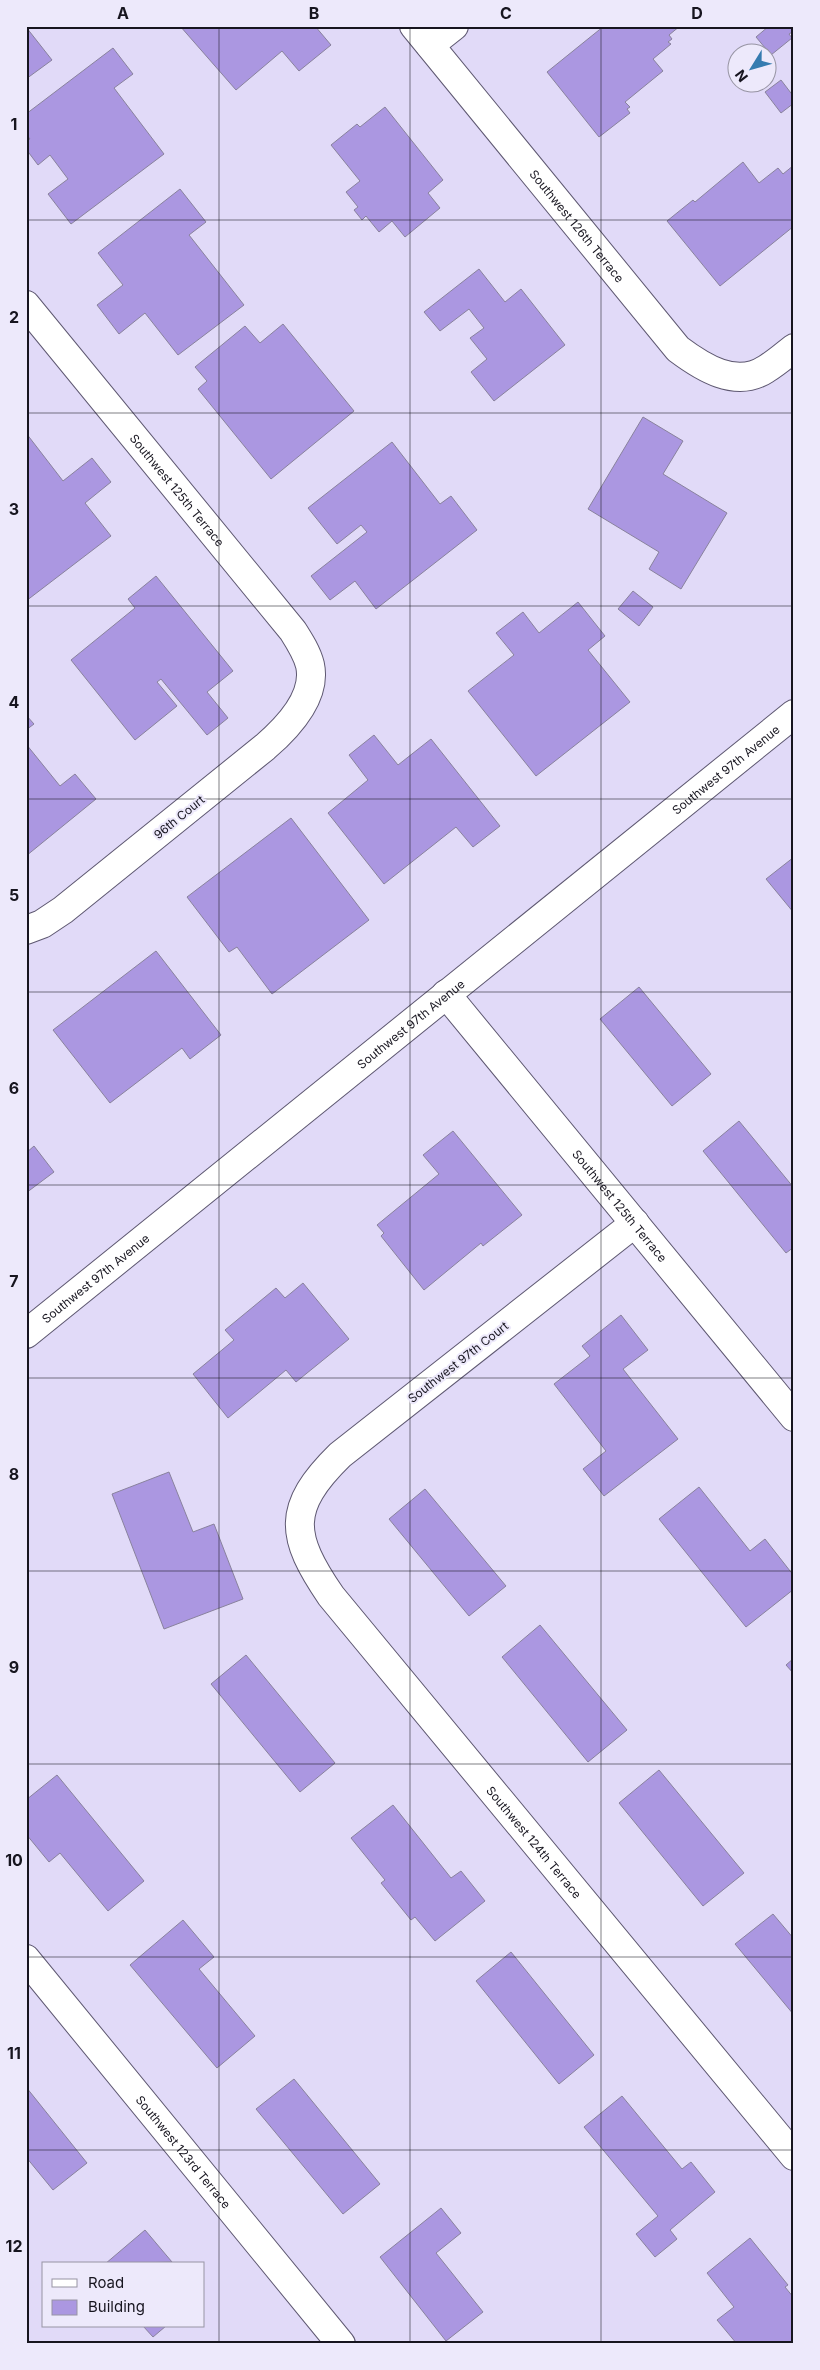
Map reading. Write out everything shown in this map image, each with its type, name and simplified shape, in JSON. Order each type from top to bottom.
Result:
[{"type":"street","points":[[422,36],[454,26]]},
{"type":"street","name":"Southwest 126th Terrace","points":[[422,36],[678,349],[699,364],[726,376],[747,376],[766,370],[794,348]]},
{"type":"street","name":"Southwest 125th Terrace","points":[[26,305],[294,630],[311,666],[312,683]]},
{"type":"street","name":"96th Court","points":[[26,930],[42,924],[63,910],[265,747],[294,717],[312,683]]},
{"type":"street","name":"Southwest 97th Avenue","points":[[26,1334],[794,714]]},
{"type":"street","name":"Southwest 125th Terrace","points":[[446,994],[794,1417]]},
{"type":"street","name":"Southwest 97th Court","points":[[300,1517],[305,1499],[314,1483],[340,1455],[635,1223]]},
{"type":"street","name":"Southwest 124th Terrace","points":[[300,1517],[299,1529],[307,1558],[331,1596],[794,2156]]},
{"type":"street","name":"Southwest 123rd Terrace","points":[[26,1959],[341,2344]]},
{"type":"building","points":[[180,26],[315,26],[331,45],[299,71],[282,51],[236,90]]},
{"type":"building","points":[[604,26],[680,26],[669,35],[672,39],[668,42],[671,44],[653,59],[663,71],[625,102],[630,107],[627,109],[630,113],[599,137],[547,72]]},
{"type":"building","points":[[769,26],[790,26],[794,31],[789,34],[792,38],[778,49],[778,42],[760,42],[756,37]]},
{"type":"building","points":[[26,27],[52,60],[26,79]]},
{"type":"building","points":[[113,48],[133,74],[114,88],[164,154],[71,224],[48,194],[68,179],[50,155],[38,165],[26,149],[26,141],[30,139],[26,134],[26,114]]},
{"type":"building","points":[[781,80],[794,97],[794,103],[781,113],[765,92],[778,92],[778,82]]},
{"type":"building","points":[[385,107],[443,180],[428,193],[440,208],[405,237],[392,221],[379,232],[366,216],[362,220],[354,210],[358,207],[346,192],[360,181],[331,145],[357,124],[360,127]]},
{"type":"building","points":[[743,162],[759,183],[778,168],[783,174],[794,165],[794,226],[720,286],[667,221],[693,200],[695,202]]},
{"type":"building","points":[[180,189],[206,222],[189,235],[244,305],[178,355],[145,313],[119,334],[97,305],[123,285],[98,253]]},
{"type":"building","points":[[479,269],[505,302],[521,289],[565,345],[494,401],[471,372],[487,359],[470,338],[484,328],[469,309],[440,331],[424,312]]},
{"type":"building","points":[[283,324],[354,411],[271,479],[198,389],[207,381],[195,367],[245,326],[260,343]]},
{"type":"building","points":[[643,417],[683,441],[663,474],[727,513],[681,589],[649,569],[659,552],[588,509]]},
{"type":"building","points":[[26,433],[63,481],[92,458],[111,482],[85,503],[111,536],[26,601]]},
{"type":"building","points":[[392,442],[440,504],[451,496],[477,530],[376,609],[355,581],[330,600],[311,576],[367,532],[361,525],[337,544],[308,508]]},
{"type":"building","points":[[156,576],[233,671],[207,692],[228,718],[207,735],[161,679],[157,682],[177,706],[135,740],[71,660],[135,608],[128,599]]},
{"type":"building","points":[[633,591],[653,607],[639,626],[618,609]]},
{"type":"building","points":[[578,602],[605,636],[588,650],[630,702],[536,776],[468,691],[514,655],[496,633],[523,612],[539,633]]},
{"type":"building","points":[[26,715],[34,724],[26,730]]},
{"type":"building","points":[[374,735],[398,765],[431,739],[500,826],[473,847],[456,827],[384,884],[328,813],[368,780],[349,755]]},
{"type":"building","points":[[26,744],[60,786],[75,774],[96,799],[26,856]]},
{"type":"building","points":[[291,818],[369,920],[272,994],[237,947],[229,952],[187,897]]},
{"type":"building","points":[[794,857],[794,913],[766,879]]},
{"type":"building","points":[[156,951],[221,1035],[190,1059],[182,1048],[110,1103],[53,1030]]},
{"type":"building","points":[[639,987],[711,1074],[672,1106],[600,1019]]},
{"type":"building","points":[[739,1121],[794,1188],[794,1247],[786,1253],[703,1151]]},
{"type":"building","points":[[453,1131],[522,1215],[483,1246],[481,1243],[424,1290],[381,1236],[384,1233],[377,1225],[439,1174],[423,1155]]},
{"type":"building","points":[[34,1146],[54,1172],[26,1193],[26,1153]]},
{"type":"building","points":[[303,1283],[349,1339],[296,1382],[286,1370],[228,1418],[193,1374],[234,1340],[225,1330],[276,1288],[285,1298]]},
{"type":"building","points":[[621,1315],[648,1350],[623,1369],[678,1439],[604,1496],[583,1469],[606,1451],[554,1384],[590,1356],[582,1346]]},
{"type":"building","points":[[169,1472],[193,1532],[214,1524],[243,1599],[164,1629],[112,1494]]},
{"type":"building","points":[[699,1487],[750,1551],[765,1539],[794,1576],[794,1589],[746,1627],[659,1519]]},
{"type":"building","points":[[425,1489],[506,1586],[469,1616],[389,1519]]},
{"type":"building","points":[[540,1625],[627,1730],[588,1762],[502,1657]]},
{"type":"building","points":[[246,1655],[335,1763],[300,1792],[211,1684]]},
{"type":"building","points":[[794,1658],[794,1674],[786,1665]]},
{"type":"building","points":[[659,1770],[744,1873],[703,1906],[619,1803]]},
{"type":"building","points":[[57,1775],[144,1881],[108,1911],[60,1853],[49,1862],[26,1834],[26,1800]]},
{"type":"building","points":[[393,1805],[451,1878],[461,1871],[485,1901],[435,1941],[415,1917],[411,1920],[381,1883],[385,1880],[351,1838]]},
{"type":"building","points":[[773,1914],[794,1939],[794,2015],[735,1944]]},
{"type":"building","points":[[183,1920],[214,1957],[199,1969],[255,2036],[217,2068],[130,1965]]},
{"type":"building","points":[[511,1952],[594,2055],[559,2084],[476,1981]]},
{"type":"building","points":[[294,2079],[380,2184],[343,2214],[256,2109]]},
{"type":"building","points":[[26,2087],[87,2163],[53,2190],[26,2157]]},
{"type":"building","points":[[622,2096],[682,2169],[691,2162],[715,2192],[670,2230],[677,2239],[655,2257],[636,2234],[658,2216],[584,2127]]},
{"type":"building","points":[[441,2208],[461,2233],[436,2253],[483,2312],[446,2341],[380,2257]]},
{"type":"building","points":[[145,2230],[172,2262],[107,2262]]},
{"type":"building","points":[[750,2238],[788,2285],[785,2287],[794,2298],[794,2344],[737,2344],[717,2320],[734,2307],[707,2273]]},
{"type":"building","points":[[145,2328],[164,2328],[153,2337]]}]
